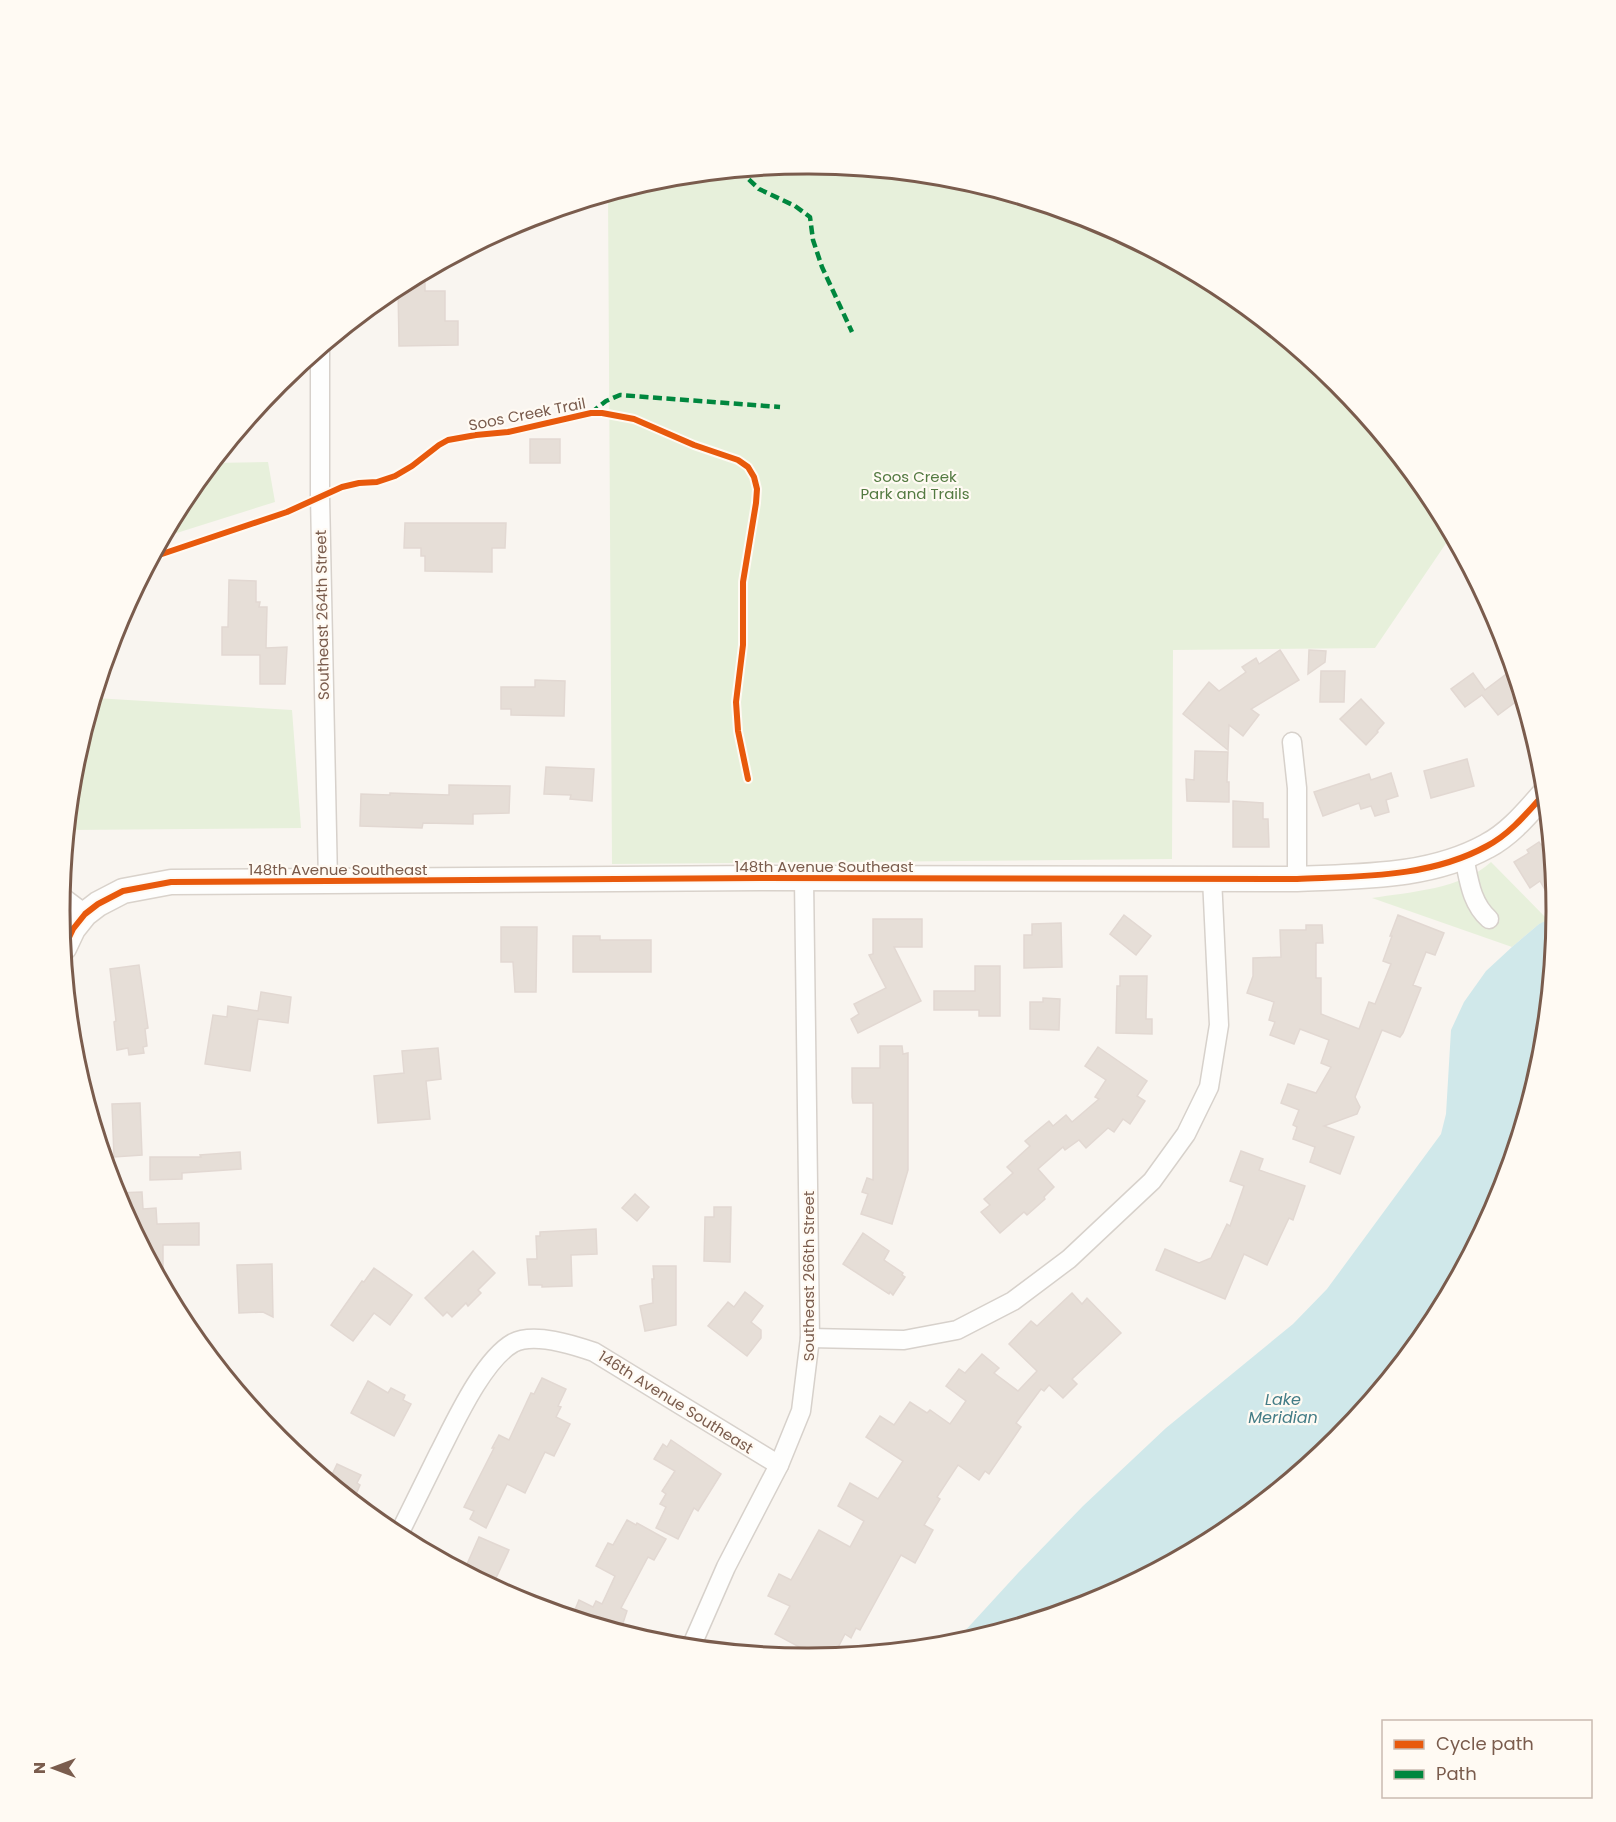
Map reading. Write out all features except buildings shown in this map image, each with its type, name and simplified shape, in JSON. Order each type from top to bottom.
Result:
[{"type":"street","name":"Southeast 264th Street","points":[[320,359],[320,496],[328,882]]},
{"type":"street","points":[[1292,742],[1297,788],[1297,879]]},
{"type":"street","name":"148th Avenue Southeast","points":[[85,914],[98,904],[123,891],[171,882],[761,878],[1297,879],[1365,876],[1413,870],[1464,857],[1488,846],[1520,822],[1537,802]]},
{"type":"street","points":[[1464,857],[1474,900],[1481,912],[1490,919]]},
{"type":"street","points":[[810,1338],[904,1340],[957,1330],[1013,1301],[1069,1259],[1152,1181],[1186,1134],[1209,1087],[1219,1025],[1212,878]]},
{"type":"street","name":"Southeast 266th Street","points":[[694,1639],[726,1567],[779,1465],[801,1411],[807,1379],[810,1338],[804,879]]},
{"type":"street","points":[[70,903],[85,914],[71,933]]},
{"type":"street","name":"146th Avenue Southeast","points":[[403,1527],[466,1399],[494,1359],[514,1342],[534,1339],[561,1341],[594,1352],[779,1465]]},
{"type":"green space","name":"Soos Creek Park and Trails","points":[[760,175],[856,175],[952,188],[999,199],[1090,230],[1177,272],[1257,326],[1294,357],[1362,425],[1393,462],[1447,542],[1375,648],[1173,650],[1172,859],[612,864],[608,202],[664,188],[712,180]]},
{"type":"green space","points":[[268,462],[275,502],[174,534],[195,501],[222,463]]},
{"type":"green space","points":[[103,698],[292,710],[301,828],[75,830],[85,767]]},
{"type":"green space","points":[[1491,862],[1546,918],[1546,922],[1539,924],[1512,947],[1372,898],[1451,884],[1479,871]]},
{"type":"water","name":"Lake Meridian","points":[[1546,921],[1539,1007],[1520,1102],[1506,1148],[1489,1193],[1447,1280],[1393,1360],[1329,1432],[1294,1465],[1257,1496],[1177,1550],[1090,1592],[1045,1609],[965,1631],[1083,1506],[1166,1428],[1293,1324],[1327,1289],[1441,1134],[1446,1114],[1451,1030],[1464,1002],[1486,971],[1539,924]]},
{"type":"marked path","points":[[746,176],[759,189],[795,206],[810,217],[813,240],[822,267],[852,332]]},
{"type":"marked path","points":[[591,413],[606,401],[620,395],[780,407]]},
{"type":"cycle path","name":"Soos Creek Trail","points":[[163,554],[287,512],[342,487],[377,482],[395,476],[448,440],[508,432],[591,413],[634,419],[694,445],[738,460],[748,467],[754,477],[757,489],[756,503],[743,582],[743,645],[736,702],[738,731],[748,779]]},
{"type":"cycle path","points":[[71,933],[85,914],[98,904],[123,891],[171,882],[761,878],[1297,879],[1370,876],[1418,870],[1465,856],[1495,841],[1511,829],[1537,802]]}]
